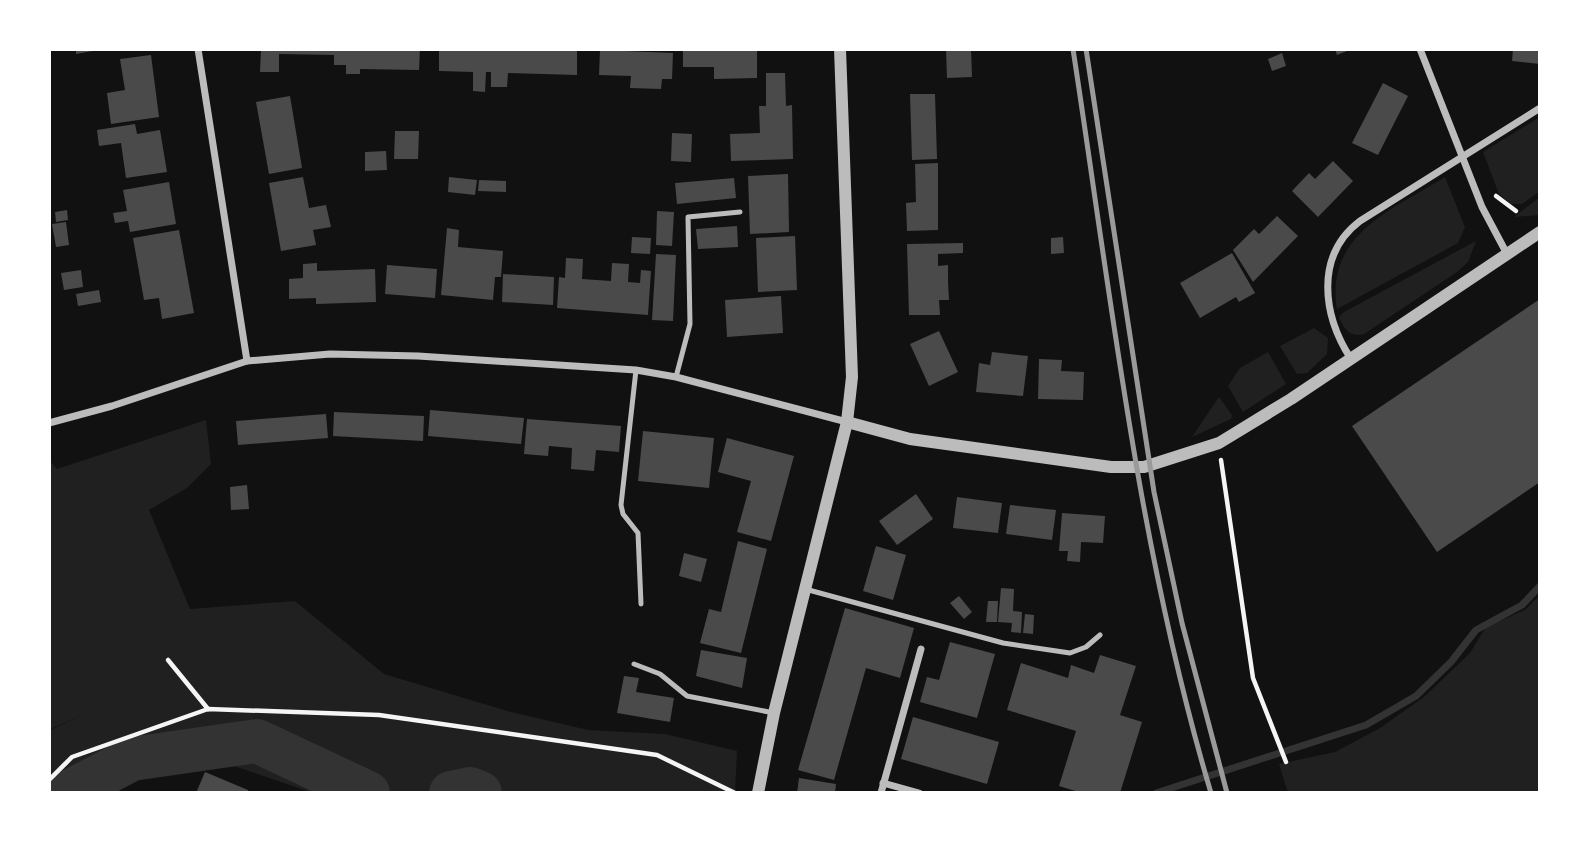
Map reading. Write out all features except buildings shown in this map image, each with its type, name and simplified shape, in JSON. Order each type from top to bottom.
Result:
[{"type":"street","points":[[198,49],[247,361]]},
{"type":"street","points":[[758,793],[774,713],[847,422],[853,365],[840,49]]},
{"type":"street","points":[[1420,49],[1485,213],[1507,254]]},
{"type":"street","points":[[1351,359],[1335,333],[1328,303],[1329,266],[1337,246],[1360,221],[1540,108]]},
{"type":"street","points":[[49,423],[112,406],[247,361],[330,354],[405,355],[636,370],[676,377],[910,439],[1111,467],[1144,467],[1219,443],[1351,359],[1540,232]]},
{"type":"street","points":[[881,793],[920,649]]},
{"type":"street","points":[[883,783],[919,793]]},
{"type":"lane","points":[[676,377],[690,324],[688,217],[740,212]]},
{"type":"lane","points":[[636,370],[621,505],[623,514],[638,533],[641,604]]},
{"type":"lane","points":[[805,589],[1003,643],[1070,653],[1086,647],[1100,635]]},
{"type":"lane","points":[[634,664],[660,674],[687,696],[774,713]]},
{"type":"path","points":[[1493,191],[1502,204],[1516,211]]},
{"type":"path","points":[[1219,443],[1253,678],[1286,762]]},
{"type":"path","points":[[168,660],[208,709]]},
{"type":"path","points":[[49,780],[72,757],[208,709],[379,715],[657,755],[735,793]]},
{"type":"shaded area","points":[[1540,117],[1540,191],[1522,204],[1511,204],[1499,194],[1483,152]]},
{"type":"shaded area","points":[[1445,177],[1465,227],[1458,243],[1337,309],[1336,283],[1341,261],[1352,243],[1384,213]]},
{"type":"shaded area","points":[[1540,197],[1540,215],[1514,217]]},
{"type":"shaded area","points":[[1476,241],[1468,262],[1457,272],[1364,334],[1351,334],[1343,325],[1339,317],[1344,312]]},
{"type":"shaded area","points":[[1314,328],[1328,338],[1327,354],[1307,373],[1297,374],[1280,346]]},
{"type":"shaded area","points":[[1268,352],[1286,384],[1243,412],[1228,386],[1240,368]]},
{"type":"shaded area","points":[[1219,397],[1232,415],[1231,419],[1192,437]]},
{"type":"shaded area","points":[[206,420],[211,464],[187,488],[149,510],[190,609],[295,601],[384,674],[511,712],[588,730],[665,734],[737,751],[735,793],[313,793],[234,766],[157,771],[89,793],[49,793],[49,731],[83,714],[49,730],[49,460],[57,469]]},
{"type":"shaded area","points":[[1540,595],[1540,793],[1288,793],[1279,764],[1335,752],[1380,728],[1424,697],[1470,653],[1486,627],[1525,610]]},
{"type":"waterway","points":[[1156,793],[1366,725],[1416,696],[1451,662],[1476,630],[1522,605],[1540,586]]},
{"type":"waterway","points":[[67,793],[132,759],[257,741],[368,793]]},
{"type":"waterway","points":[[451,793],[470,789],[480,793]]},
{"type":"railway","points":[[1073,49],[1114,330],[1146,517],[1164,610],[1211,793]]},
{"type":"railway","points":[[1086,49],[1154,492],[1182,623],[1227,793]]}]
